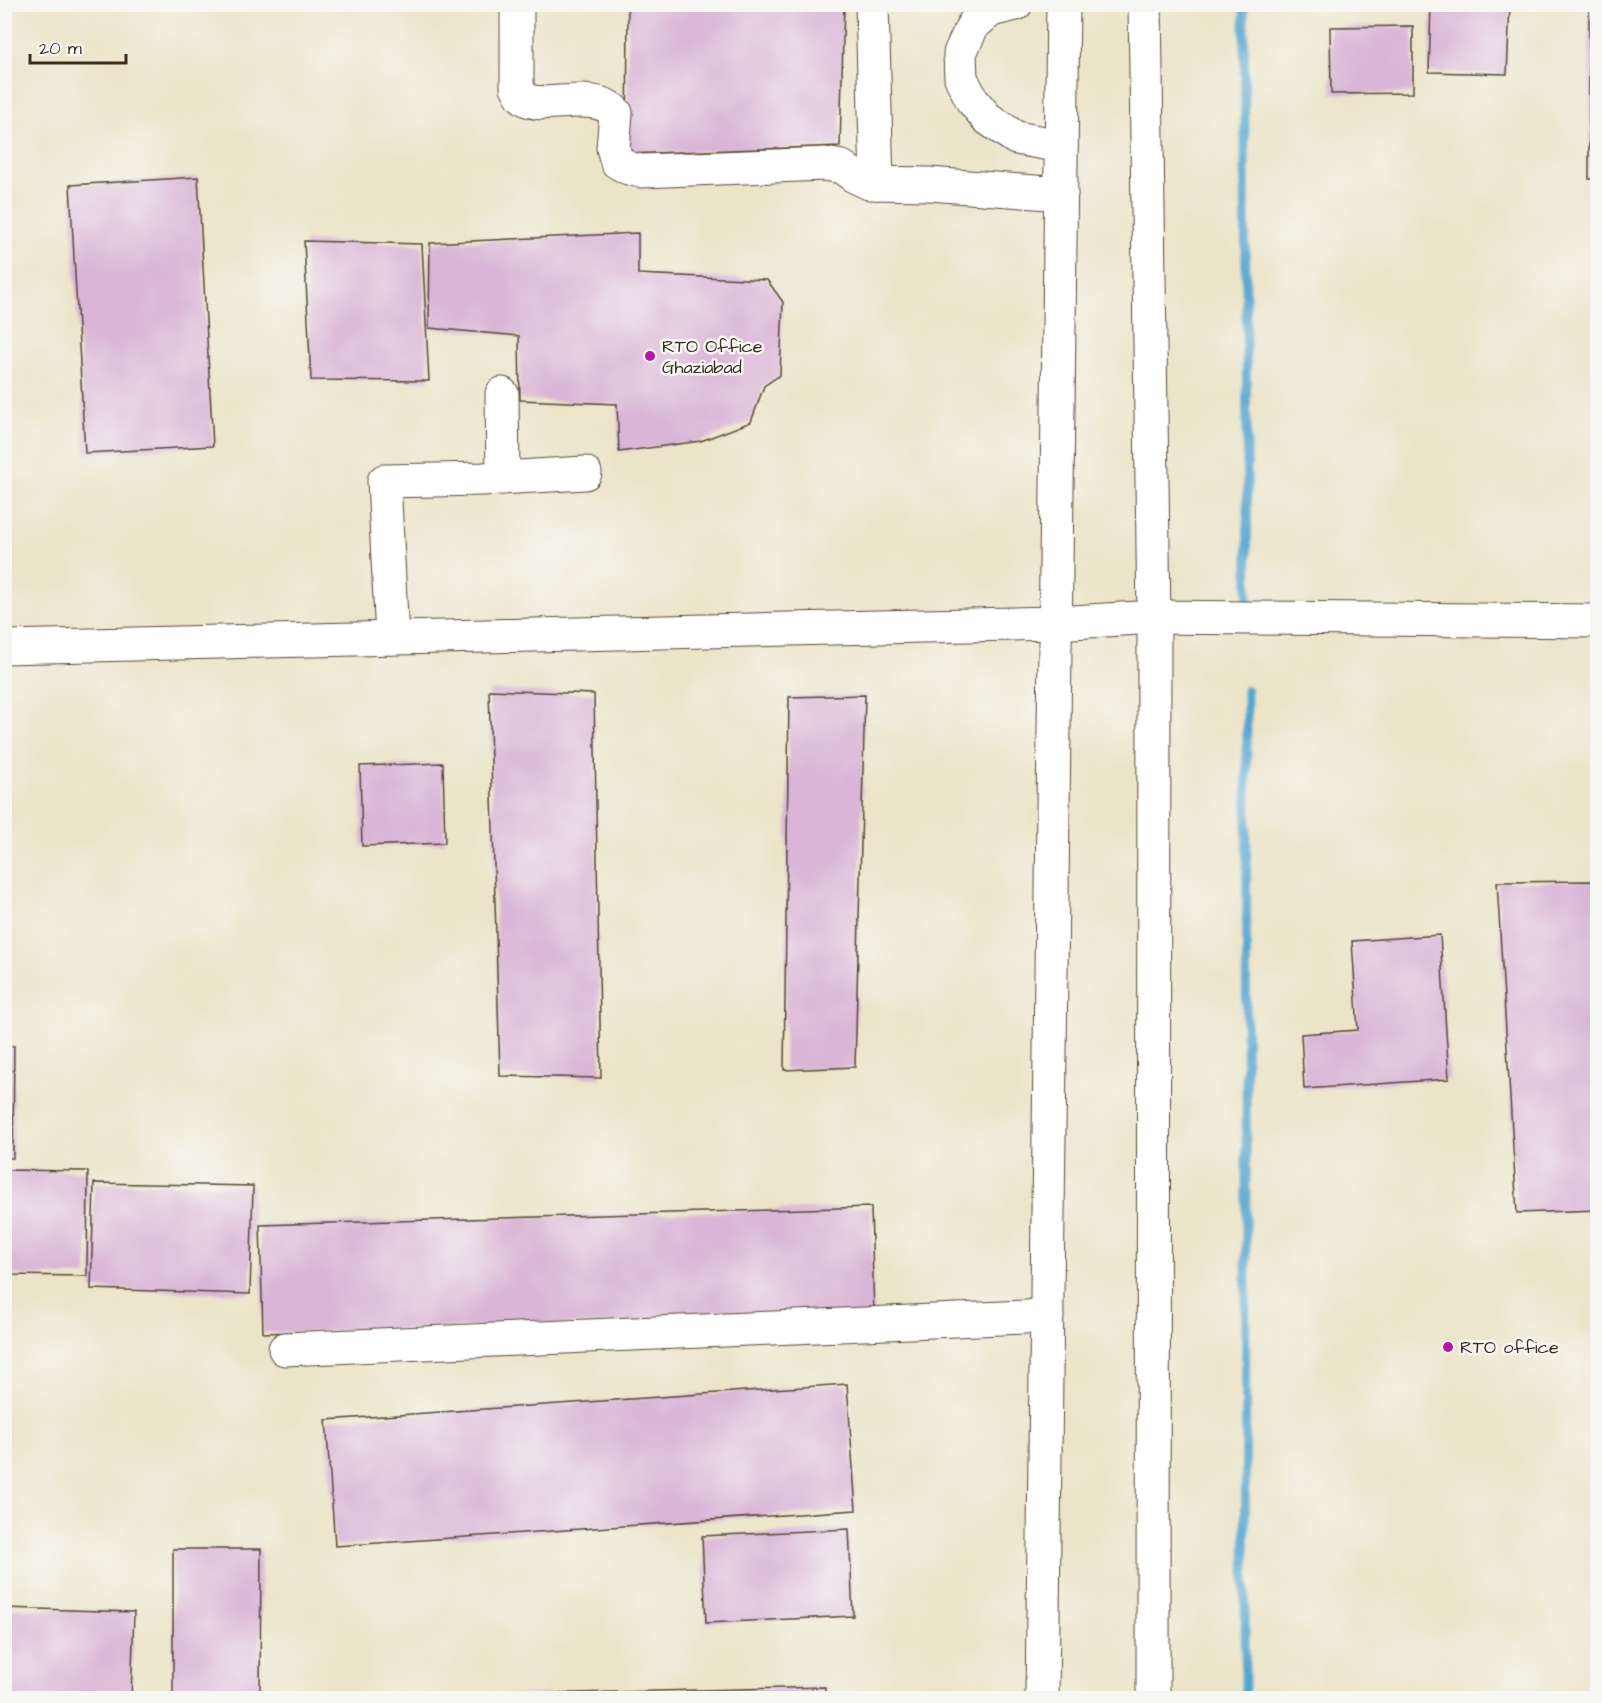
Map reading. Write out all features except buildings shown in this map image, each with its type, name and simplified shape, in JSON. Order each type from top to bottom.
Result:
[{"type":"street","points":[[517,4],[517,87],[522,97],[531,102],[593,101],[609,105],[616,114],[614,148],[617,162],[628,168],[641,171],[825,164],[842,167],[869,183],[929,184],[1061,194]]},
{"type":"street","points":[[872,4],[877,183]]},
{"type":"street","points":[[1016,4],[991,10],[973,25],[960,53],[961,78],[972,100],[987,118],[1016,138],[1061,146]]},
{"type":"street","points":[[1145,4],[1154,617],[1152,1698]]},
{"type":"street","points":[[1042,1698],[1061,194],[1061,146],[1053,5]]},
{"type":"street","points":[[502,394],[503,478]]},
{"type":"street","points":[[392,638],[384,481],[585,473]]},
{"type":"street","points":[[4,647],[1056,623],[1154,617],[1598,621]]},
{"type":"street","points":[[285,1349],[1047,1316]]},
{"type":"waterway","points":[[1244,4],[1248,608]]},
{"type":"waterway","points":[[1245,1698],[1247,690]]},
{"type":"place","name":"RTO Office Ghaziabad","points":[[650,356]]},
{"type":"place","name":"RTO office","points":[[1448,1347]]}]
